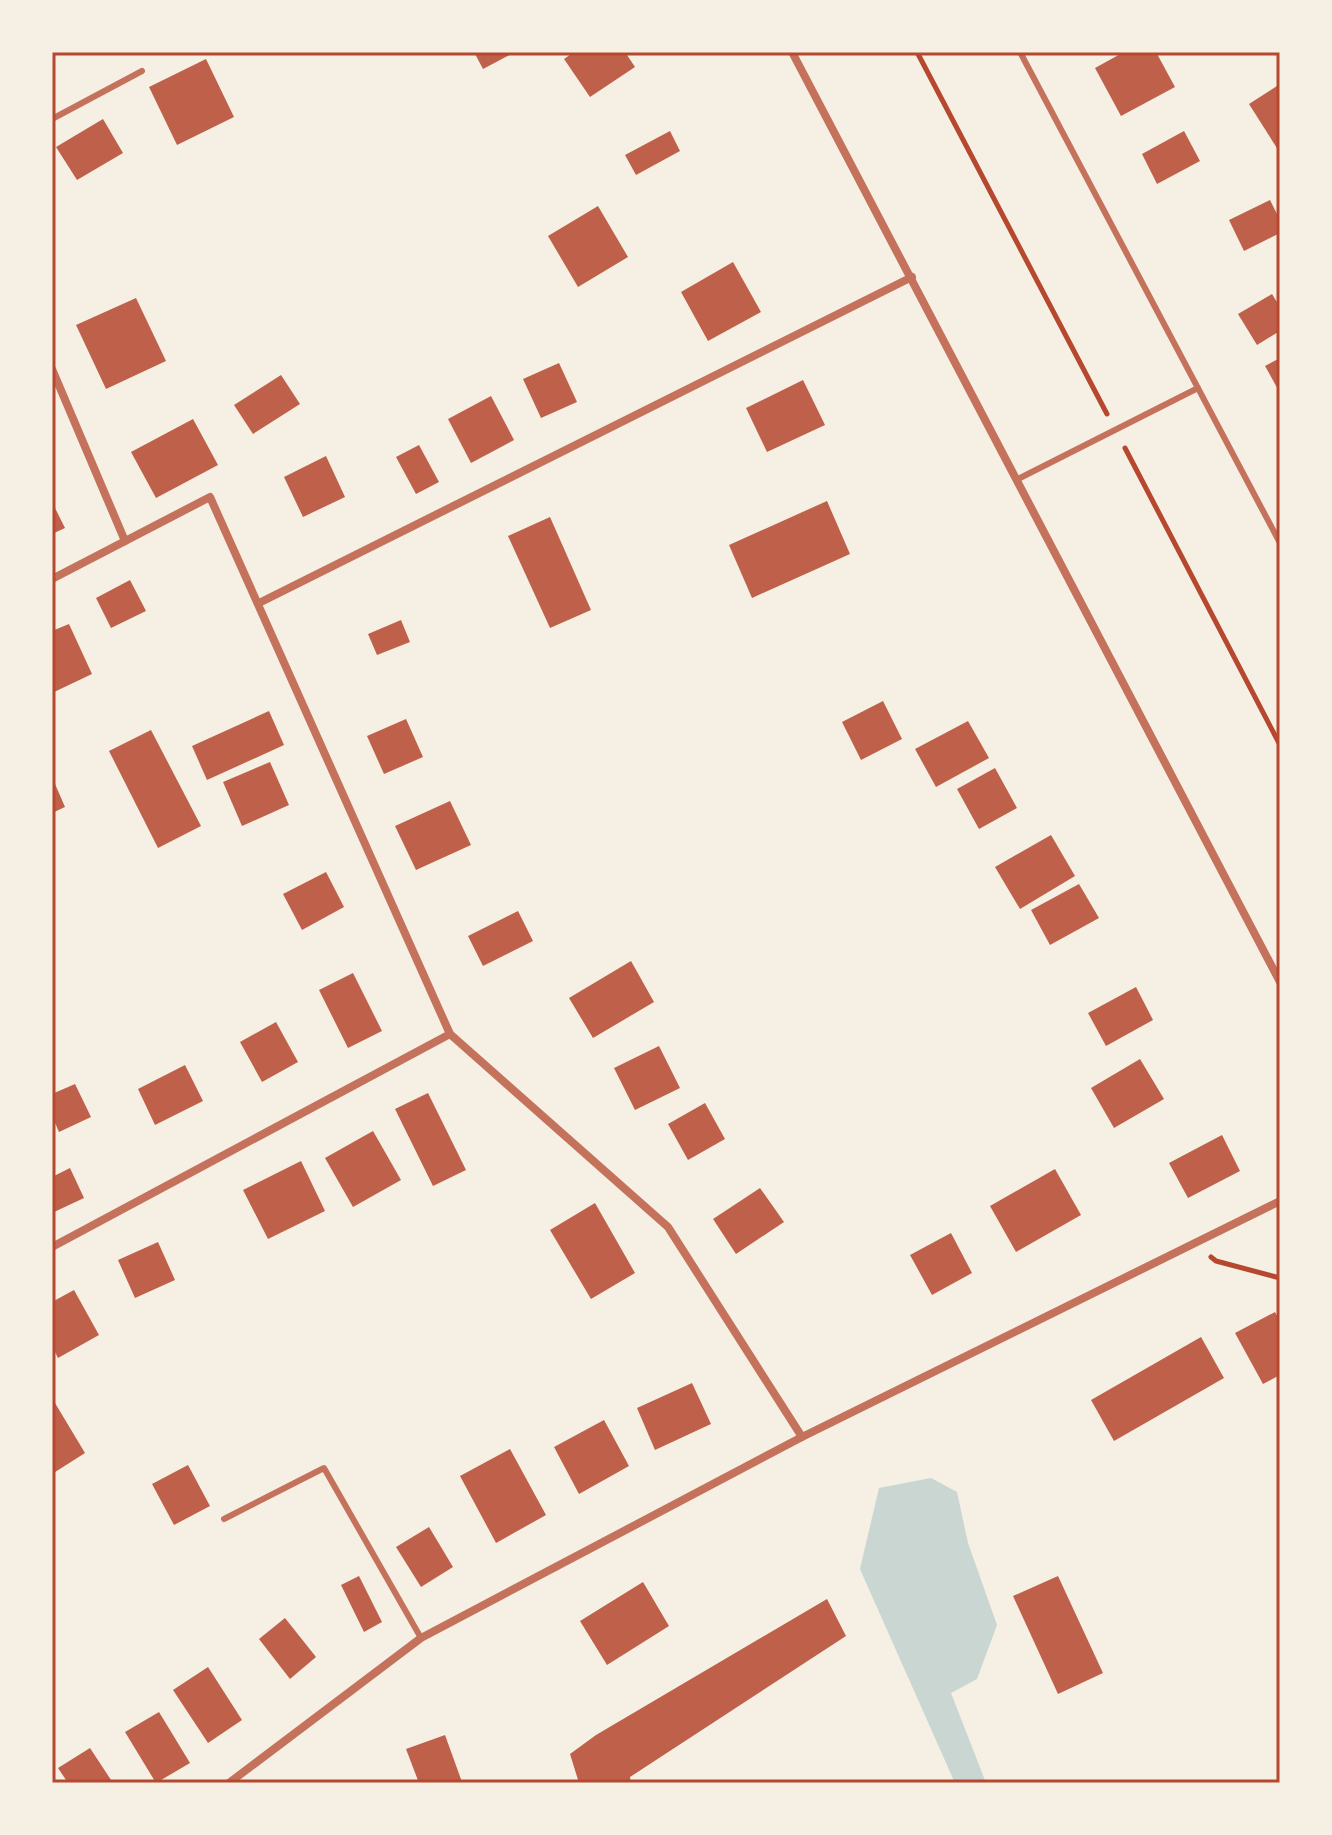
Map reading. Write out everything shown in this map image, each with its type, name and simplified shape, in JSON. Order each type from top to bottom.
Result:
[{"type":"street","points":[[792,52],[1280,982]]},
{"type":"street","points":[[259,603],[912,277]]},
{"type":"street","points":[[52,369],[125,541]]},
{"type":"street","points":[[52,579],[210,497],[450,1034],[668,1227],[802,1437]]},
{"type":"street","points":[[52,1247],[450,1034]]},
{"type":"street","points":[[229,1783],[421,1638],[802,1437],[1280,1201]]},
{"type":"lane","points":[[1020,52],[1280,543]]},
{"type":"lane","points":[[52,119],[142,71]]},
{"type":"lane","points":[[1018,479],[1198,388]]},
{"type":"lane","points":[[224,1519],[324,1468],[421,1638]]},
{"type":"path","points":[[917,52],[1280,745]]},
{"type":"path","points":[[1195,1243],[1216,1261],[1280,1278]]},
{"type":"shaded area","points":[[931,1478],[957,1492],[968,1543],[997,1625],[977,1679],[951,1693],[986,1783],[955,1783],[860,1569],[879,1488]]},
{"type":"building","points":[[474,52],[515,52],[483,69]]},
{"type":"building","points":[[574,52],[625,52],[635,67],[590,97],[564,59]]},
{"type":"building","points":[[1124,52],[1156,52],[1175,87],[1121,116],[1095,68]]},
{"type":"building","points":[[206,59],[234,117],[177,145],[149,87]]},
{"type":"building","points":[[1280,84],[1280,153],[1249,104]]},
{"type":"building","points":[[103,119],[123,153],[77,180],[56,147]]},
{"type":"building","points":[[670,131],[680,151],[636,175],[625,155]]},
{"type":"building","points":[[1184,131],[1200,161],[1157,184],[1142,154]]},
{"type":"building","points":[[1270,200],[1280,220],[1280,233],[1244,251],[1229,220]]},
{"type":"building","points":[[598,206],[628,257],[578,287],[548,236]]},
{"type":"building","points":[[733,262],[761,312],[708,341],[681,292]]},
{"type":"building","points":[[1272,294],[1280,307],[1280,331],[1257,345],[1238,314]]},
{"type":"building","points":[[136,298],[166,361],[106,389],[76,325]]},
{"type":"building","points":[[1280,358],[1280,393],[1265,366]]},
{"type":"building","points":[[559,363],[577,402],[541,418],[523,379]]},
{"type":"building","points":[[281,375],[300,404],[253,434],[234,405]]},
{"type":"building","points":[[803,380],[825,425],[767,452],[746,408]]},
{"type":"building","points":[[491,396],[514,440],[471,463],[448,419]]},
{"type":"building","points":[[193,419],[218,465],[156,498],[131,452]]},
{"type":"building","points":[[419,445],[439,482],[416,494],[396,457]]},
{"type":"building","points":[[326,456],[345,497],[303,517],[284,477]]},
{"type":"building","points":[[827,501],[850,554],[752,598],[729,545]]},
{"type":"building","points":[[52,502],[65,528],[52,534]]},
{"type":"building","points":[[550,517],[591,610],[550,628],[508,536]]},
{"type":"building","points":[[130,580],[146,611],[111,628],[96,598]]},
{"type":"building","points":[[401,620],[410,642],[377,655],[368,634]]},
{"type":"building","points":[[69,624],[92,674],[52,693],[52,631]]},
{"type":"building","points":[[883,701],[902,739],[861,760],[842,722]]},
{"type":"building","points":[[269,711],[284,745],[207,780],[192,746]]},
{"type":"building","points":[[406,719],[423,757],[384,774],[367,736]]},
{"type":"building","points":[[968,721],[989,758],[936,787],[915,749]]},
{"type":"building","points":[[151,730],[201,826],[158,848],[109,751]]},
{"type":"building","points":[[270,762],[289,805],[242,826],[223,782]]},
{"type":"building","points":[[995,768],[1017,808],[979,829],[957,789]]},
{"type":"building","points":[[52,777],[65,807],[52,813]]},
{"type":"building","points":[[450,801],[471,845],[416,870],[395,826]]},
{"type":"building","points":[[1051,835],[1075,876],[1020,909],[995,867]]},
{"type":"building","points":[[326,872],[344,907],[302,930],[283,894]]},
{"type":"building","points":[[1079,884],[1099,918],[1050,945],[1031,910]]},
{"type":"building","points":[[518,911],[533,941],[483,966],[468,936]]},
{"type":"building","points":[[631,961],[654,1002],[593,1038],[569,998]]},
{"type":"building","points":[[353,973],[382,1031],[348,1048],[319,990]]},
{"type":"building","points":[[1136,987],[1153,1020],[1106,1046],[1088,1013]]},
{"type":"building","points":[[276,1022],[298,1062],[262,1082],[240,1042]]},
{"type":"building","points":[[659,1046],[680,1088],[635,1110],[614,1068]]},
{"type":"building","points":[[1140,1059],[1164,1099],[1114,1128],[1091,1088]]},
{"type":"building","points":[[185,1065],[203,1101],[155,1125],[138,1089]]},
{"type":"building","points":[[75,1084],[91,1117],[59,1132],[52,1116],[52,1094]]},
{"type":"building","points":[[428,1093],[466,1170],[433,1186],[395,1109]]},
{"type":"building","points":[[705,1103],[725,1139],[688,1160],[668,1124]]},
{"type":"building","points":[[373,1131],[401,1180],[353,1207],[325,1158]]},
{"type":"building","points":[[1222,1135],[1240,1171],[1188,1198],[1169,1163]]},
{"type":"building","points":[[301,1161],[325,1211],[268,1239],[243,1190]]},
{"type":"building","points":[[70,1168],[84,1198],[52,1213],[52,1177]]},
{"type":"building","points":[[1055,1169],[1081,1215],[1016,1252],[990,1206]]},
{"type":"building","points":[[760,1188],[784,1222],[736,1254],[713,1219]]},
{"type":"building","points":[[595,1203],[635,1273],[591,1299],[550,1230]]},
{"type":"building","points":[[951,1233],[972,1273],[932,1295],[910,1255]]},
{"type":"building","points":[[158,1242],[175,1280],[135,1298],[118,1260]]},
{"type":"building","points":[[74,1290],[99,1335],[58,1358],[52,1346],[52,1302]]},
{"type":"building","points":[[1275,1312],[1280,1321],[1280,1375],[1263,1384],[1235,1333]]},
{"type":"building","points":[[1201,1337],[1224,1378],[1114,1441],[1091,1400]]},
{"type":"building","points":[[692,1383],[711,1424],[655,1450],[637,1408]]},
{"type":"building","points":[[52,1398],[85,1453],[52,1474]]},
{"type":"building","points":[[604,1420],[629,1466],[579,1494],[554,1447]]},
{"type":"building","points":[[510,1449],[546,1515],[496,1543],[460,1476]]},
{"type":"building","points":[[188,1465],[210,1506],[174,1525],[152,1484]]},
{"type":"building","points":[[429,1527],[453,1567],[421,1587],[396,1547]]},
{"type":"building","points":[[359,1576],[382,1622],[364,1632],[341,1585]]},
{"type":"building","points":[[1058,1576],[1103,1673],[1058,1694],[1013,1596]]},
{"type":"building","points":[[643,1582],[669,1626],[607,1665],[580,1621]]},
{"type":"building","points":[[827,1599],[846,1636],[630,1777],[631,1783],[579,1783],[570,1754],[596,1735]]},
{"type":"building","points":[[285,1618],[316,1657],[290,1679],[259,1639]]},
{"type":"building","points":[[208,1667],[242,1720],[208,1743],[173,1690]]},
{"type":"building","points":[[159,1712],[190,1763],[156,1783],[125,1732]]},
{"type":"building","points":[[445,1735],[462,1782],[419,1783],[406,1749]]},
{"type":"building","points":[[90,1748],[113,1783],[68,1783],[58,1768]]}]
